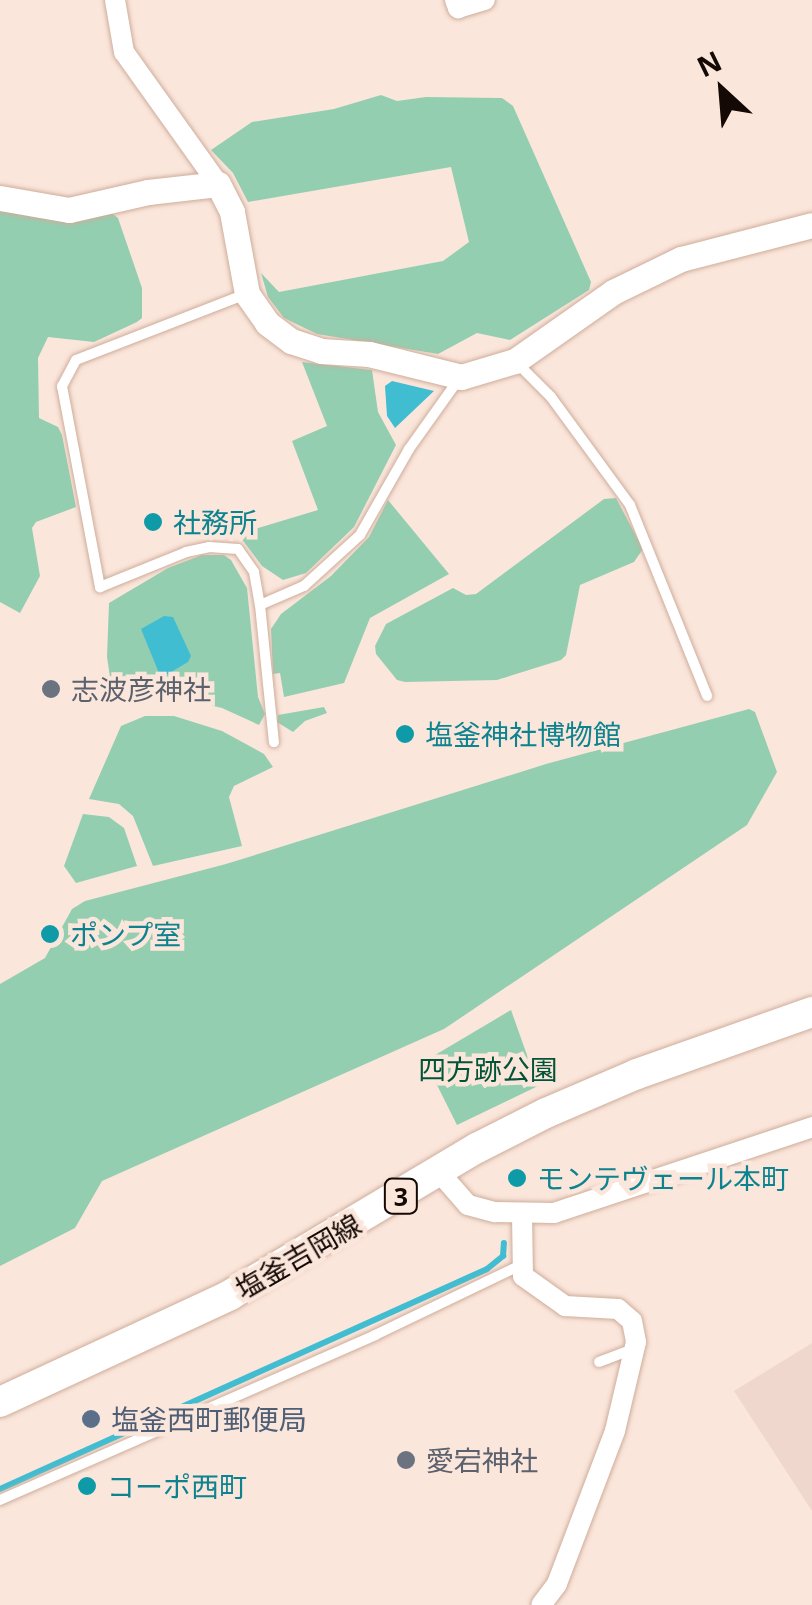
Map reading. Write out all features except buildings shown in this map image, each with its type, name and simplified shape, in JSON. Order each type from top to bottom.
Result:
[{"type":"main road","name":"塩釜吉岡線","points":[[0,1402],[230,1296],[439,1172],[564,1106],[812,1012]]},
{"type":"street","points":[[454,0],[458,8],[485,0]]},
{"type":"street","points":[[119,2],[124,52],[218,184],[232,212],[247,294],[267,323],[291,341],[321,351],[368,354],[461,377],[515,361],[612,292],[681,259],[812,225]]},
{"type":"street","points":[[0,198],[68,210],[148,192],[218,184]]},
{"type":"street","points":[[439,1172],[468,1206],[522,1214],[554,1213],[812,1127]]},
{"type":"street","points":[[522,1214],[523,1276],[564,1306],[618,1309],[632,1321],[634,1348],[615,1431],[558,1584],[541,1605]]},
{"type":"lane","points":[[247,294],[76,360],[62,386],[100,587],[186,552],[226,546],[247,559],[260,605],[274,742]]},
{"type":"lane","points":[[515,361],[551,397],[630,505],[707,696]]},
{"type":"lane","points":[[260,605],[304,586],[360,535],[408,449],[461,377]]},
{"type":"lane","points":[[0,1500],[374,1335],[521,1265]]},
{"type":"lane","points":[[599,1362],[634,1348]]},
{"type":"shaded area","points":[[812,1343],[812,1511],[734,1391]]},
{"type":"green space","points":[[381,95],[397,101],[426,97],[502,98],[513,106],[591,282],[589,290],[510,340],[477,333],[438,354],[317,334],[284,318],[268,297],[261,273],[279,292],[443,261],[469,242],[451,167],[248,202],[233,173],[211,150],[252,122],[334,109]]},
{"type":"green space","points":[[0,209],[39,218],[110,212],[118,218],[142,288],[142,318],[137,322],[94,342],[48,337],[38,358],[39,418],[58,427],[62,435],[76,507],[36,522],[32,528],[40,576],[20,613],[0,602]]},
{"type":"green space","points":[[302,362],[372,370],[378,412],[396,445],[354,527],[306,573],[283,580],[262,566],[238,534],[318,510],[292,441],[327,426]]},
{"type":"green space","points":[[616,498],[643,549],[634,562],[580,585],[566,655],[561,660],[497,680],[405,682],[397,680],[376,654],[375,646],[386,624],[453,588],[466,595],[476,594],[604,499]]},
{"type":"green space","points":[[388,500],[449,574],[370,618],[344,683],[284,697],[280,673],[273,674],[271,629],[281,614],[331,576],[369,537]]},
{"type":"green space","points":[[202,555],[224,555],[231,560],[247,588],[258,697],[265,714],[259,725],[222,708],[168,695],[147,693],[114,704],[107,657],[109,603],[168,568]]},
{"type":"green space","points":[[324,707],[327,713],[305,721],[293,732],[277,722],[278,715]]},
{"type":"green space","points":[[749,709],[755,712],[777,772],[747,825],[444,1029],[102,1181],[75,1228],[0,1266],[0,984],[45,958],[72,909],[85,901],[226,864],[546,764]]},
{"type":"green space","points":[[145,716],[174,716],[222,731],[264,754],[273,767],[234,786],[229,797],[242,846],[153,866],[133,816],[119,804],[89,799],[121,726]]},
{"type":"green space","points":[[83,814],[109,817],[124,828],[137,866],[76,883],[64,866]]},
{"type":"green space","name":"四方跡公園","points":[[511,1010],[538,1086],[457,1125],[425,1061]]},
{"type":"water","points":[[392,381],[434,391],[395,428],[387,416],[385,386]]},
{"type":"water","points":[[164,616],[173,617],[191,656],[188,662],[161,678],[141,629]]},
{"type":"waterway","points":[[0,1489],[487,1269],[503,1256],[504,1243]]},
{"type":"place","name":"社務所","points":[[153,522]]},
{"type":"place","name":"志波彦神社","points":[[51,689]]},
{"type":"place","name":"塩釜神社博物館","points":[[405,734]]},
{"type":"place","name":"ポンプ室","points":[[50,934]]},
{"type":"place","name":"モンテヴェール本町","points":[[517,1178]]},
{"type":"place","name":"塩釜西町郵便局","points":[[91,1419]]},
{"type":"place","name":"愛宕神社","points":[[406,1460]]},
{"type":"place","name":"コーポ西町","points":[[87,1486]]}]
